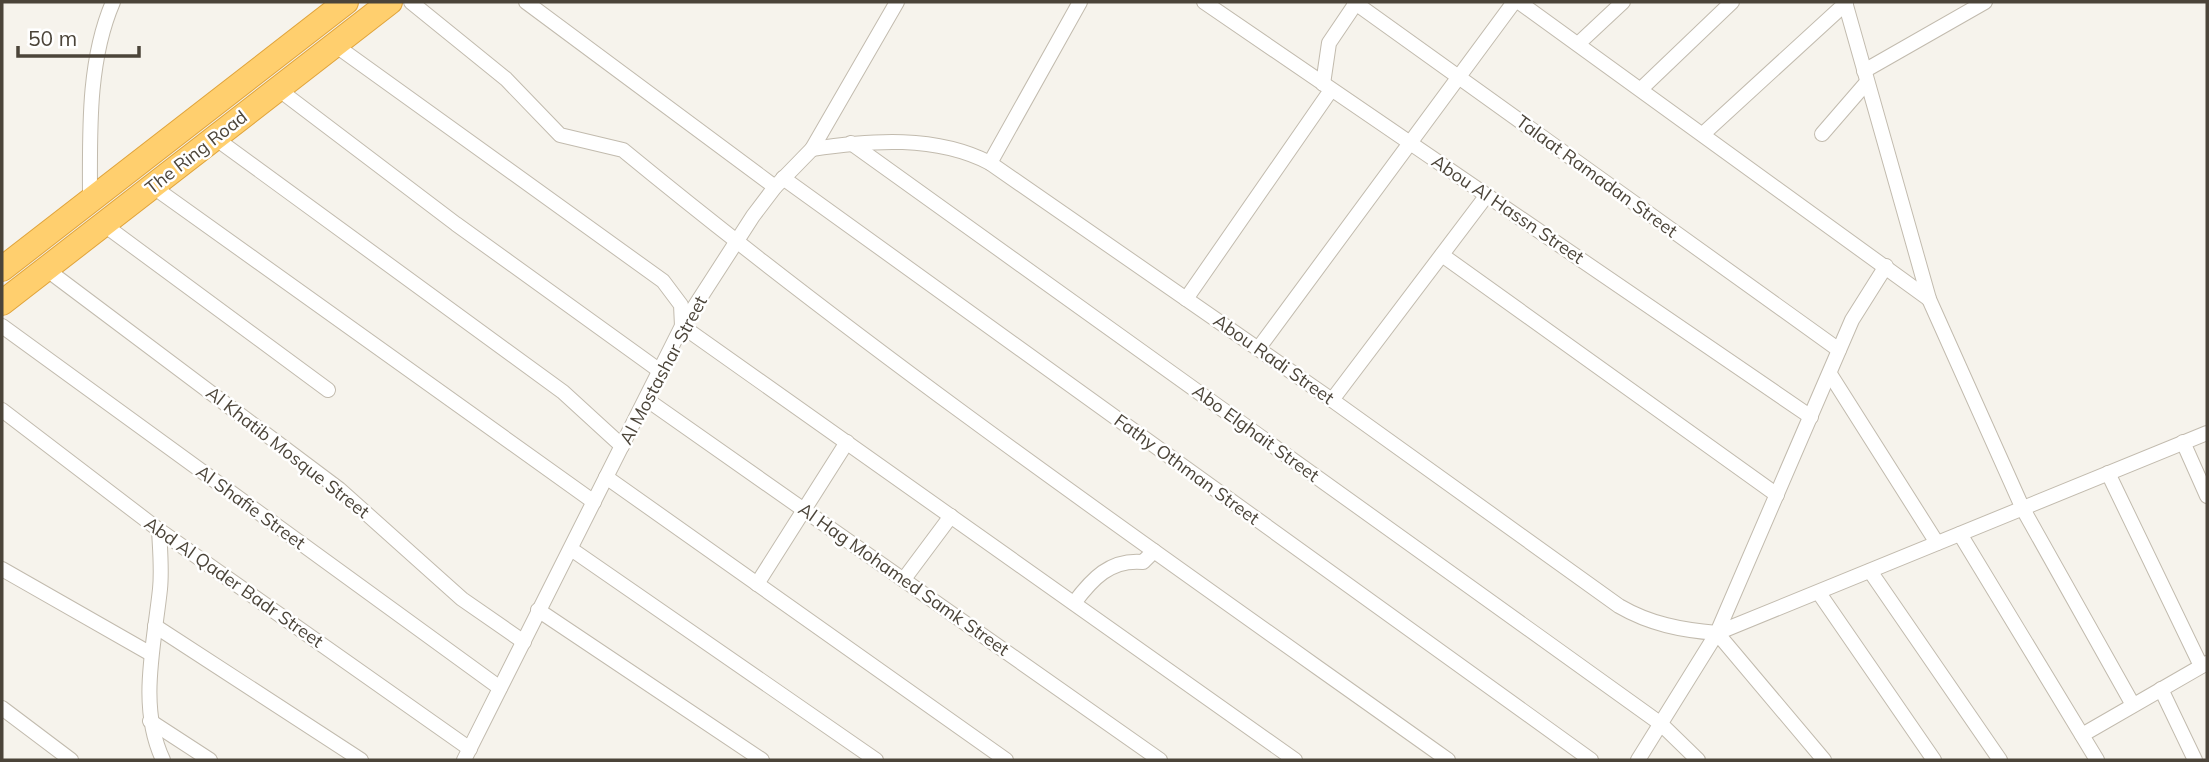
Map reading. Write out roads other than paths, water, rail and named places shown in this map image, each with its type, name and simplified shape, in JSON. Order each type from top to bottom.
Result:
[{"type":"highway","name":"The Ring Road","points":[[3,268],[346,2]]},
{"type":"highway","name":"The Ring Road","points":[[11,295],[390,2]]},
{"type":"highway","points":[[3,268],[11,295]]},
{"type":"street","points":[[90,199],[91,121],[96,67],[113,2]]},
{"type":"street","points":[[411,2],[506,79],[553,130],[568,139],[604,143],[623,150],[736,243],[1154,551],[1448,760]]},
{"type":"street","name":"Fathy Othman Street","points":[[526,2],[1591,760]]},
{"type":"street","name":"Al Mostashar Street","points":[[467,754],[682,326],[779,183],[812,149],[897,2]]},
{"type":"street","points":[[990,163],[1080,2]]},
{"type":"street","name":"Abou Al Hassn Street","points":[[1204,2],[1811,417]]},
{"type":"street","points":[[1186,299],[1327,87],[1329,43],[1355,2]]},
{"type":"street","name":"Talaat Ramadan Street","points":[[1355,2],[1839,350]]},
{"type":"street","points":[[1258,349],[1517,2],[1929,299]]},
{"type":"street","points":[[1578,44],[1623,2]]},
{"type":"street","points":[[1641,89],[1732,2]]},
{"type":"street","points":[[1822,134],[1866,77],[1985,2]]},
{"type":"street","points":[[1703,134],[1846,3],[1929,299],[2023,509],[2133,705]]},
{"type":"street","points":[[335,45],[663,281],[681,305],[682,326],[1296,760]]},
{"type":"street","points":[[278,89],[456,224],[660,371]]},
{"type":"street","points":[[215,138],[563,392],[622,446]]},
{"type":"street","name":"Abou Radi Street","points":[[812,149],[851,143],[940,145],[990,163],[1332,400],[1619,606],[1642,619],[1668,627],[1717,634]]},
{"type":"street","name":"Abo Elghait Street","points":[[851,143],[1661,724],[1698,760]]},
{"type":"street","points":[[152,186],[594,502]]},
{"type":"street","points":[[1332,400],[1487,195]]},
{"type":"street","points":[[103,224],[328,390]]},
{"type":"street","points":[[1442,255],[1777,495]]},
{"type":"street","points":[[1638,760],[1717,634],[1839,350],[1868,291],[1886,266]]},
{"type":"street","name":"Al Khatib Mosque Street","points":[[46,269],[339,489],[462,599],[524,642]]},
{"type":"street","name":"Al Shafie Street","points":[[2,326],[500,688]]},
{"type":"street","points":[[1830,374],[1937,543]]},
{"type":"street","name":"Al Hag Mohamed Samk Street","points":[[646,399],[1160,760]]},
{"type":"street","name":"Abd Al Qader Badr Street","points":[[2,410],[159,530],[467,754]]},
{"type":"street","points":[[1717,634],[2207,433]]},
{"type":"street","points":[[2183,442],[2207,496]]},
{"type":"street","points":[[757,584],[847,443]]},
{"type":"street","points":[[2081,735],[2204,665],[2108,473]]},
{"type":"street","points":[[606,477],[1006,760]]},
{"type":"street","points":[[904,579],[951,516]]},
{"type":"street","points":[[159,530],[160,586],[151,654],[150,721],[163,760]]},
{"type":"street","points":[[1959,534],[2097,760]]},
{"type":"street","points":[[570,549],[866,758]]},
{"type":"street","points":[[1074,603],[1090,581],[1107,568],[1122,563],[1143,562],[1154,551]]},
{"type":"street","points":[[2,569],[151,654]]},
{"type":"street","points":[[1870,571],[2000,760]]},
{"type":"street","points":[[1819,593],[1934,760]]},
{"type":"street","points":[[538,610],[762,760]]},
{"type":"street","points":[[155,626],[361,760]]},
{"type":"street","points":[[1717,634],[1824,760]]},
{"type":"street","points":[[2161,689],[2195,760]]},
{"type":"street","points":[[2,708],[71,760]]},
{"type":"street","points":[[150,721],[210,760]]}]
